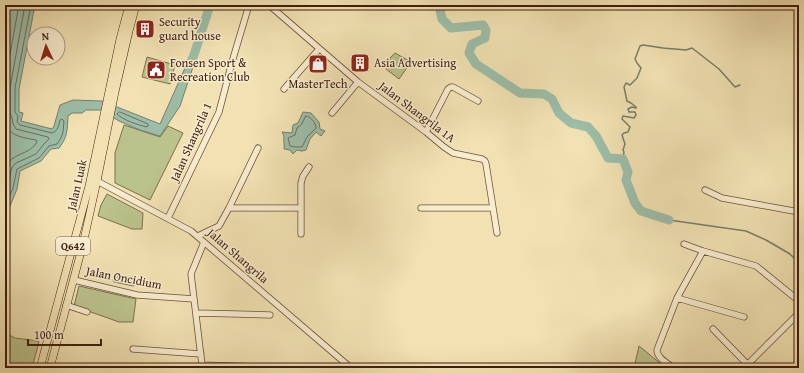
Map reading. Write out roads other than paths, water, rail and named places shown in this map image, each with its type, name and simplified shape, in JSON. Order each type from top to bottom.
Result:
[{"type":"main road","name":"Jalan Luak","points":[[40,368],[105,124],[120,39],[129,5]]},
{"type":"main road","name":"Jalan Luak","points":[[112,91],[136,5]]},
{"type":"main road","name":"Jalan Luak","points":[[50,368],[83,244],[97,181],[105,124]]},
{"type":"street","name":"Jalan Shangrila 1","points":[[168,218],[219,112],[249,5]]},
{"type":"street","name":"Jalan Shangrila 1A","points":[[269,5],[358,82],[444,147],[453,152],[485,161],[497,233]]},
{"type":"street","points":[[284,89],[319,49]]},
{"type":"street","points":[[332,113],[358,82]]},
{"type":"street","points":[[426,132],[448,89],[451,87],[454,87],[478,101]]},
{"type":"street","points":[[198,236],[219,226],[258,148]]},
{"type":"street","points":[[301,234],[301,183],[308,167]]},
{"type":"street","name":"Jalan Shangrila","points":[[97,181],[168,218],[198,236],[351,368]]},
{"type":"street","points":[[705,190],[722,198],[799,212]]},
{"type":"street","points":[[229,208],[300,208]]},
{"type":"street","points":[[420,208],[493,208]]},
{"type":"street","points":[[204,242],[191,274],[202,366],[299,368]]},
{"type":"street","points":[[684,244],[756,266],[799,301]]},
{"type":"street","points":[[674,368],[659,357],[657,350],[677,298],[703,251]]},
{"type":"street","name":"Jalan Oncidium","points":[[74,280],[137,295],[194,299]]},
{"type":"street","points":[[677,298],[744,317]]},
{"type":"street","points":[[66,305],[87,312]]},
{"type":"street","points":[[196,313],[270,316]]},
{"type":"street","points":[[713,329],[746,366],[799,313]]},
{"type":"street","points":[[133,350],[201,354]]},
{"type":"water","points":[[5,5],[35,5],[31,26],[26,26],[26,52],[19,89],[19,112],[23,113],[21,121],[52,129],[60,105],[73,100],[102,101],[160,124],[185,68],[194,55],[194,64],[180,106],[160,136],[140,130],[119,121],[101,110],[86,110],[82,113],[72,113],[68,116],[66,137],[59,148],[51,149],[41,161],[20,171],[17,189],[5,218]]},
{"type":"water","points":[[303,112],[311,113],[319,122],[320,129],[325,131],[321,136],[316,132],[310,139],[306,150],[297,150],[293,154],[290,150],[284,149],[284,136],[282,132],[292,133],[293,125],[298,123]]},
{"type":"water","points":[[116,274],[125,277],[134,277],[136,279],[135,285],[133,286],[114,282],[113,280]]},
{"type":"waterway","points":[[189,66],[210,5]]},
{"type":"waterway","points":[[439,5],[442,19],[451,28],[483,25],[486,30],[485,38],[472,44],[469,53],[476,64],[520,93],[544,94],[552,99],[559,113],[571,123],[588,127],[596,136],[608,158],[623,159],[628,172],[626,180],[635,203],[641,211],[669,220]]},
{"type":"waterway","points":[[623,159],[625,144],[622,135],[628,132],[630,127],[622,119],[623,116],[634,118],[636,115],[635,112],[629,112],[628,109],[636,107],[627,101],[624,87],[626,83],[630,85],[637,78],[641,68],[635,59],[640,46],[643,45],[686,50],[692,48],[719,69],[735,87],[740,85]]},
{"type":"waterway","points":[[669,220],[746,231],[766,240],[790,254],[799,263]]},
{"type":"place","name":"Security guard house","points":[[145,29]]},
{"type":"place","name":"Asia Advertising","points":[[360,63]]},
{"type":"place","name":"MasterTech","points":[[318,64]]},
{"type":"place","name":"Fonsen Sport & Recreation Club","points":[[156,70]]}]
